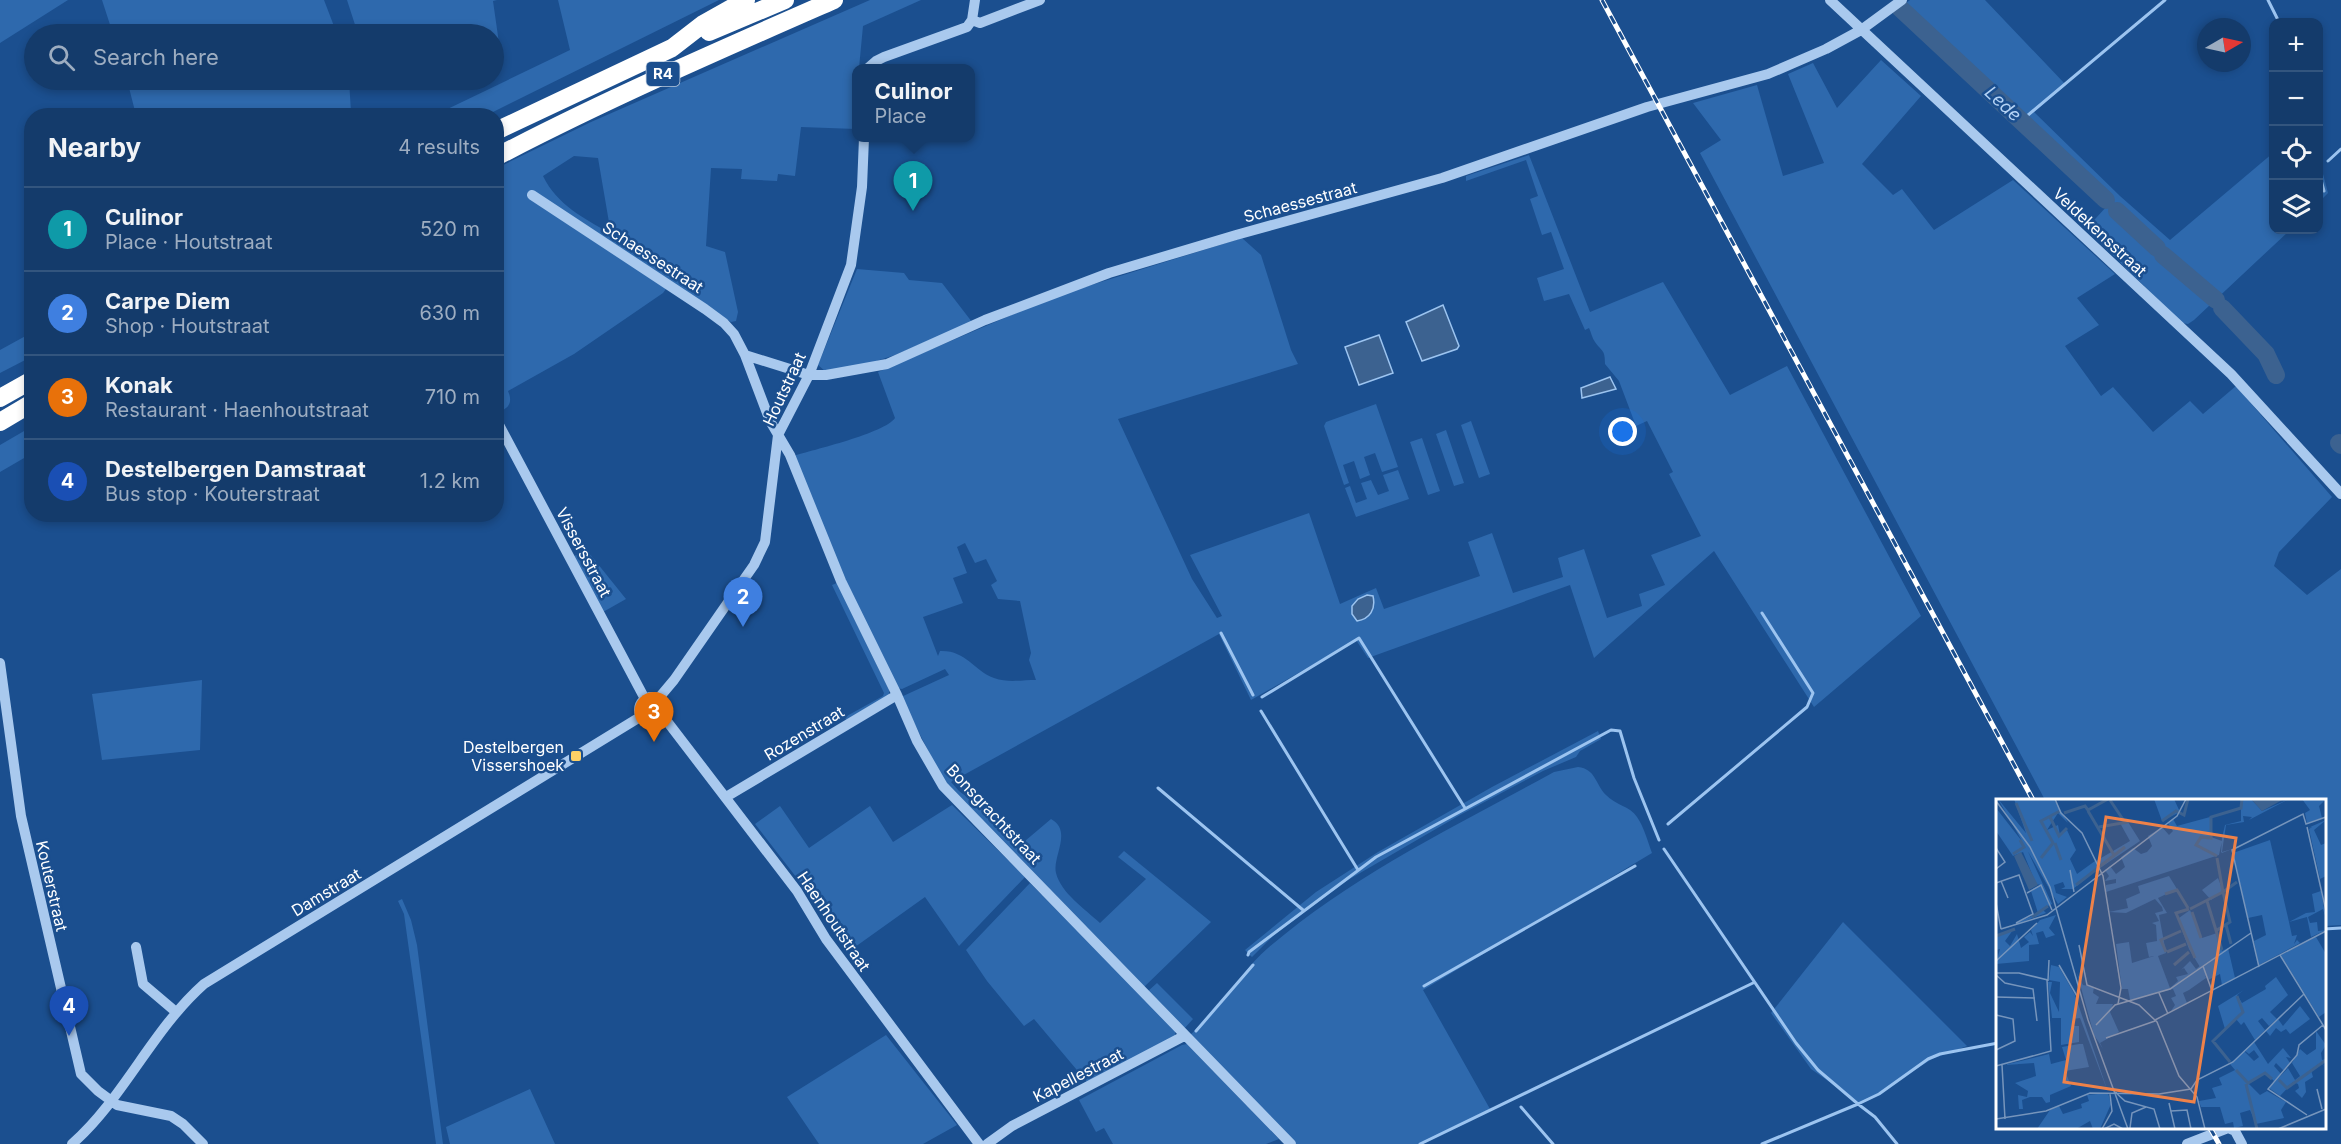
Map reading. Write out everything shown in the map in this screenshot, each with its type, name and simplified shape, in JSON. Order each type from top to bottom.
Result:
[{"type":"highway","points":[[672,48],[704,24],[746,0]]},
{"type":"highway","name":"R4","points":[[504,127],[672,48],[784,0]]},
{"type":"highway","name":"R4","points":[[504,153],[569,118],[655,78],[834,0]]},
{"type":"highway","points":[[0,385],[24,373]]},
{"type":"highway","points":[[0,398],[24,384]]},
{"type":"highway","points":[[0,422],[24,407]]},
{"type":"highway","points":[[0,433],[14,423],[24,409]]},
{"type":"street","points":[[873,64],[884,57],[964,28],[972,20],[975,0]]},
{"type":"street","points":[[972,20],[980,23],[1040,0]]},
{"type":"street","name":"Veldekensstraat","points":[[1830,0],[2231,374],[2341,494]]},
{"type":"street","name":"Schaessestraat","points":[[745,355],[809,375],[826,375],[887,364],[985,320],[1109,273],[1442,178],[1647,107],[1768,74],[1826,49],[1861,30],[1902,0]]},
{"type":"street","name":"Houtstraat","points":[[658,699],[675,680],[759,555],[769,525],[778,435],[809,375],[855,251],[864,142]]},
{"type":"street","name":"Schaessestraat","points":[[532,195],[724,323],[734,334],[745,355],[770,421],[778,435]]},
{"type":"street","name":"Vissersstraat","points":[[504,434],[645,699]]},
{"type":"street","name":"Bonsgrachtstraat","points":[[778,435],[790,455],[841,581],[917,741],[943,786],[1291,1144]]},
{"type":"street","name":"Kouterstraat","points":[[0,663],[21,816],[81,1074],[110,1100]]},
{"type":"street","name":"Rozenstraat","points":[[726,797],[897,695]]},
{"type":"street","points":[[651,697],[658,699],[664,707],[663,716],[653,723],[645,722],[640,717],[639,707],[645,699],[651,697]]},
{"type":"street","name":"Haenhoutstraat","points":[[663,716],[808,907],[826,939],[979,1144]]},
{"type":"street","name":"Damstraat","points":[[72,1144],[110,1100],[176,1012],[204,984],[640,717]]},
{"type":"street","points":[[136,947],[143,984],[176,1012]]},
{"type":"street","name":"Kapellestraat","points":[[987,1144],[1012,1126],[1184,1036]]},
{"type":"street","points":[[110,1100],[117,1105],[171,1116],[183,1124],[203,1144]]},
{"type":"street","points":[[2187,1144],[2225,1129]]},
{"type":"street","points":[[2230,1129],[2235,1131],[2242,1144]]},
{"type":"shaded area","points":[[0,0],[68,0],[30,24],[24,24],[24,28],[0,43]]},
{"type":"shaded area","points":[[102,0],[324,0],[333,24],[110,24]]},
{"type":"shaded area","points":[[347,0],[497,0],[493,1],[496,24],[355,24]]},
{"type":"shaded area","points":[[558,0],[719,0],[501,108],[450,108],[487,90],[504,90],[504,82],[570,50]]},
{"type":"shaded area","points":[[870,0],[921,0],[863,26],[859,64],[852,64],[852,129],[801,127],[795,176],[778,174],[777,181],[741,179],[742,169],[711,168],[706,246],[725,252],[738,312],[736,321],[731,322],[671,282],[663,293],[574,354],[508,391],[509,404],[504,409],[504,165],[591,122]],"holes":[[[574,156],[598,158],[611,234],[564,203],[543,176]]]},
{"type":"shaded area","points":[[1910,0],[1985,0],[2066,85],[2034,112],[2120,196],[2170,240],[2269,156],[2269,234],[2286,234],[2194,320],[2188,324],[2182,323],[2086,229],[2107,206],[1897,10]]},
{"type":"shaded area","points":[[1881,60],[1921,96],[1862,164],[1893,195],[1902,189],[1934,230],[2013,180],[2115,274],[2077,298],[2099,325],[2065,346],[2101,396],[2113,387],[2153,432],[2190,401],[2203,414],[2236,386],[2332,497],[2279,552],[2274,566],[2307,595],[2341,569],[2341,925],[2326,926],[2326,799],[2044,799],[1700,153],[1721,140],[1693,103],[1757,85],[1783,176],[1824,163],[1788,74],[1813,63],[1837,108]]},
{"type":"shaded area","points":[[130,90],[350,90],[351,108],[134,108]]},
{"type":"shaded area","points":[[1529,155],[1590,312],[1663,282],[1730,395],[1787,366],[1921,616],[1814,707],[1714,551],[1594,658],[1570,585],[1368,658],[1356,640],[1251,700],[1219,634],[951,782],[959,791],[1025,841],[1051,819],[1057,824],[1061,837],[1056,867],[1059,880],[1074,900],[1100,923],[1146,879],[1118,857],[1124,851],[1211,922],[1143,988],[943,780],[901,697],[949,675],[945,669],[902,689],[897,688],[845,581],[793,456],[864,435],[889,424],[895,418],[878,372],[1056,296],[1242,238],[1261,255],[1291,350],[1298,364],[1118,419],[1192,579],[1217,618],[1222,616],[1190,555],[1309,513],[1340,604],[1376,588],[1384,609],[1480,576],[1468,542],[1492,533],[1513,593],[1563,577],[1558,558],[1584,549],[1607,618],[1642,606],[1639,594],[1665,585],[1651,555],[1701,536],[1669,474],[1673,472],[1647,421],[1636,426],[1619,381],[1605,364],[1604,353],[1594,340],[1589,328],[1585,330],[1569,294],[1544,301],[1537,278],[1564,269],[1551,232],[1542,235],[1530,199],[1538,196],[1526,160],[1466,181],[1466,176]],"holes":[[[965,543],[975,563],[986,559],[997,581],[991,585],[998,599],[1020,601],[1031,653],[1029,660],[1036,680],[999,680],[987,675],[956,654],[940,651],[938,656],[923,617],[963,603],[953,578],[967,573],[957,547]]]},
{"type":"shaded area","points":[[2323,174],[2328,193],[2323,198]]},
{"type":"shaded area","points":[[857,269],[904,273],[909,280],[942,283],[972,322],[895,355],[861,366],[825,371],[818,365]]},
{"type":"shaded area","points":[[1443,305],[1459,346],[1457,349],[1422,361],[1406,322]]},
{"type":"shaded area","points":[[1379,335],[1393,373],[1359,385],[1345,347]]},
{"type":"shaded area","points":[[24,337],[24,361],[0,373],[0,350]]},
{"type":"shaded area","points":[[1610,377],[1616,389],[1582,398],[1581,388]]},
{"type":"shaded area","points":[[1376,404],[1398,467],[1382,472],[1375,453],[1364,457],[1370,475],[1360,479],[1354,461],[1343,465],[1349,483],[1344,485],[1324,426],[1326,422]]},
{"type":"shaded area","points":[[1471,421],[1490,474],[1479,478],[1461,425]]},
{"type":"shaded area","points":[[1446,430],[1464,483],[1454,486],[1436,434]]},
{"type":"shaded area","points":[[24,431],[24,458],[0,472],[0,445]]},
{"type":"shaded area","points":[[1422,438],[1440,491],[1428,495],[1410,442]]},
{"type":"shaded area","points":[[1398,470],[1409,499],[1356,517],[1345,488],[1350,486],[1356,503],[1367,499],[1361,483],[1371,480],[1378,495],[1389,491],[1383,475]]},
{"type":"shaded area","points":[[584,552],[589,553],[626,599],[603,612],[574,556]]},
{"type":"shaded area","points":[[837,583],[889,690],[889,695],[846,720],[845,717],[883,696],[884,693],[832,585]]},
{"type":"shaded area","points":[[1367,595],[1373,596],[1373,609],[1369,616],[1357,621],[1352,614],[1352,606],[1358,599]]},
{"type":"shaded area","points":[[202,680],[200,750],[102,760],[92,694]]},
{"type":"shaded area","points":[[1598,731],[1601,739],[1580,751],[1576,757],[1543,771],[1460,815],[1348,880],[1275,934],[1252,957],[1245,950],[1316,892],[1378,852],[1492,787]]},
{"type":"shaded area","points":[[1578,767],[1592,774],[1602,791],[1610,798],[1634,813],[1642,825],[1652,853],[1423,990],[1490,1109],[1422,1144],[1296,1144],[1189,1036],[1221,1004],[1261,954],[1335,897],[1442,832],[1554,772]]},
{"type":"shaded area","points":[[952,805],[1025,877],[959,946],[925,897],[848,952],[810,895],[755,824],[780,806],[809,848],[870,806],[893,842]]},
{"type":"shaded area","points":[[1030,883],[1175,1030],[1175,1037],[1087,1082],[1034,1019],[1024,1026],[987,981],[966,950]]},
{"type":"shaded area","points":[[402,899],[411,920],[417,945],[443,1144],[436,1144],[404,914],[398,901]]},
{"type":"shaded area","points":[[1843,922],[1967,1046],[1932,1059],[1861,1104],[1811,1069],[1771,1013]]},
{"type":"shaded area","points":[[1157,983],[1193,1019],[1183,1030],[1147,992]]},
{"type":"shaded area","points":[[886,1035],[957,1125],[923,1144],[819,1144],[787,1097]]},
{"type":"shaded area","points":[[1187,1044],[1279,1139],[1266,1144],[1113,1144],[1104,1128],[1096,1132],[1079,1100]]},
{"type":"shaded area","points":[[530,1089],[555,1144],[450,1144],[446,1127]]},
{"type":"waterway","points":[[2021,121],[2165,0]]},
{"type":"waterway","points":[[2268,0],[2277,18]]},
{"type":"waterway","name":"Lede","points":[[1900,8],[2106,200]]},
{"type":"waterway","points":[[2328,161],[2341,149]]},
{"type":"waterway","points":[[2321,180],[2324,191]]},
{"type":"waterway","name":"Lede","points":[[2117,211],[2157,248]]},
{"type":"waterway","name":"Lede","points":[[2163,255],[2216,300]]},
{"type":"waterway","name":"Lede","points":[[2222,308],[2266,354],[2276,375]]},
{"type":"waterway","points":[[1668,824],[1807,707],[1813,693],[1762,613]]},
{"type":"waterway","points":[[1221,633],[1253,695]]},
{"type":"waterway","points":[[1262,697],[1359,638],[1465,808]]},
{"type":"waterway","points":[[1261,711],[1358,870]]},
{"type":"waterway","points":[[1248,955],[1376,857],[1611,730],[1620,731],[1634,778],[1659,840]]},
{"type":"waterway","points":[[1158,788],[1303,910]]},
{"type":"waterway","points":[[1664,849],[1796,1043],[1818,1070],[1858,1104],[1879,1094],[1928,1059],[1940,1054],[1996,1043]]},
{"type":"waterway","points":[[1424,986],[1635,866]]},
{"type":"waterway","points":[[2326,929],[2341,928]]},
{"type":"waterway","points":[[1196,1031],[1253,965]]},
{"type":"waterway","points":[[1420,1144],[1753,983]]},
{"type":"waterway","points":[[1762,1144],[1858,1104],[1875,1117],[1897,1144]]},
{"type":"waterway","points":[[1521,1107],[1553,1144]]},
{"type":"railway","points":[[1602,0],[2032,799]]},
{"type":"railway","points":[[2211,1129],[2219,1144]]},
{"type":"place","name":"Culinor","points":[[913,211]]},
{"type":"place","name":"Carpe Diem","points":[[743,627]]},
{"type":"place","name":"Konak","points":[[654,742]]},
{"type":"place","name":"Destelbergen Vissershoek","points":[[576,756]]},
{"type":"place","name":"Destelbergen Damstraat","points":[[69,1036]]}]
